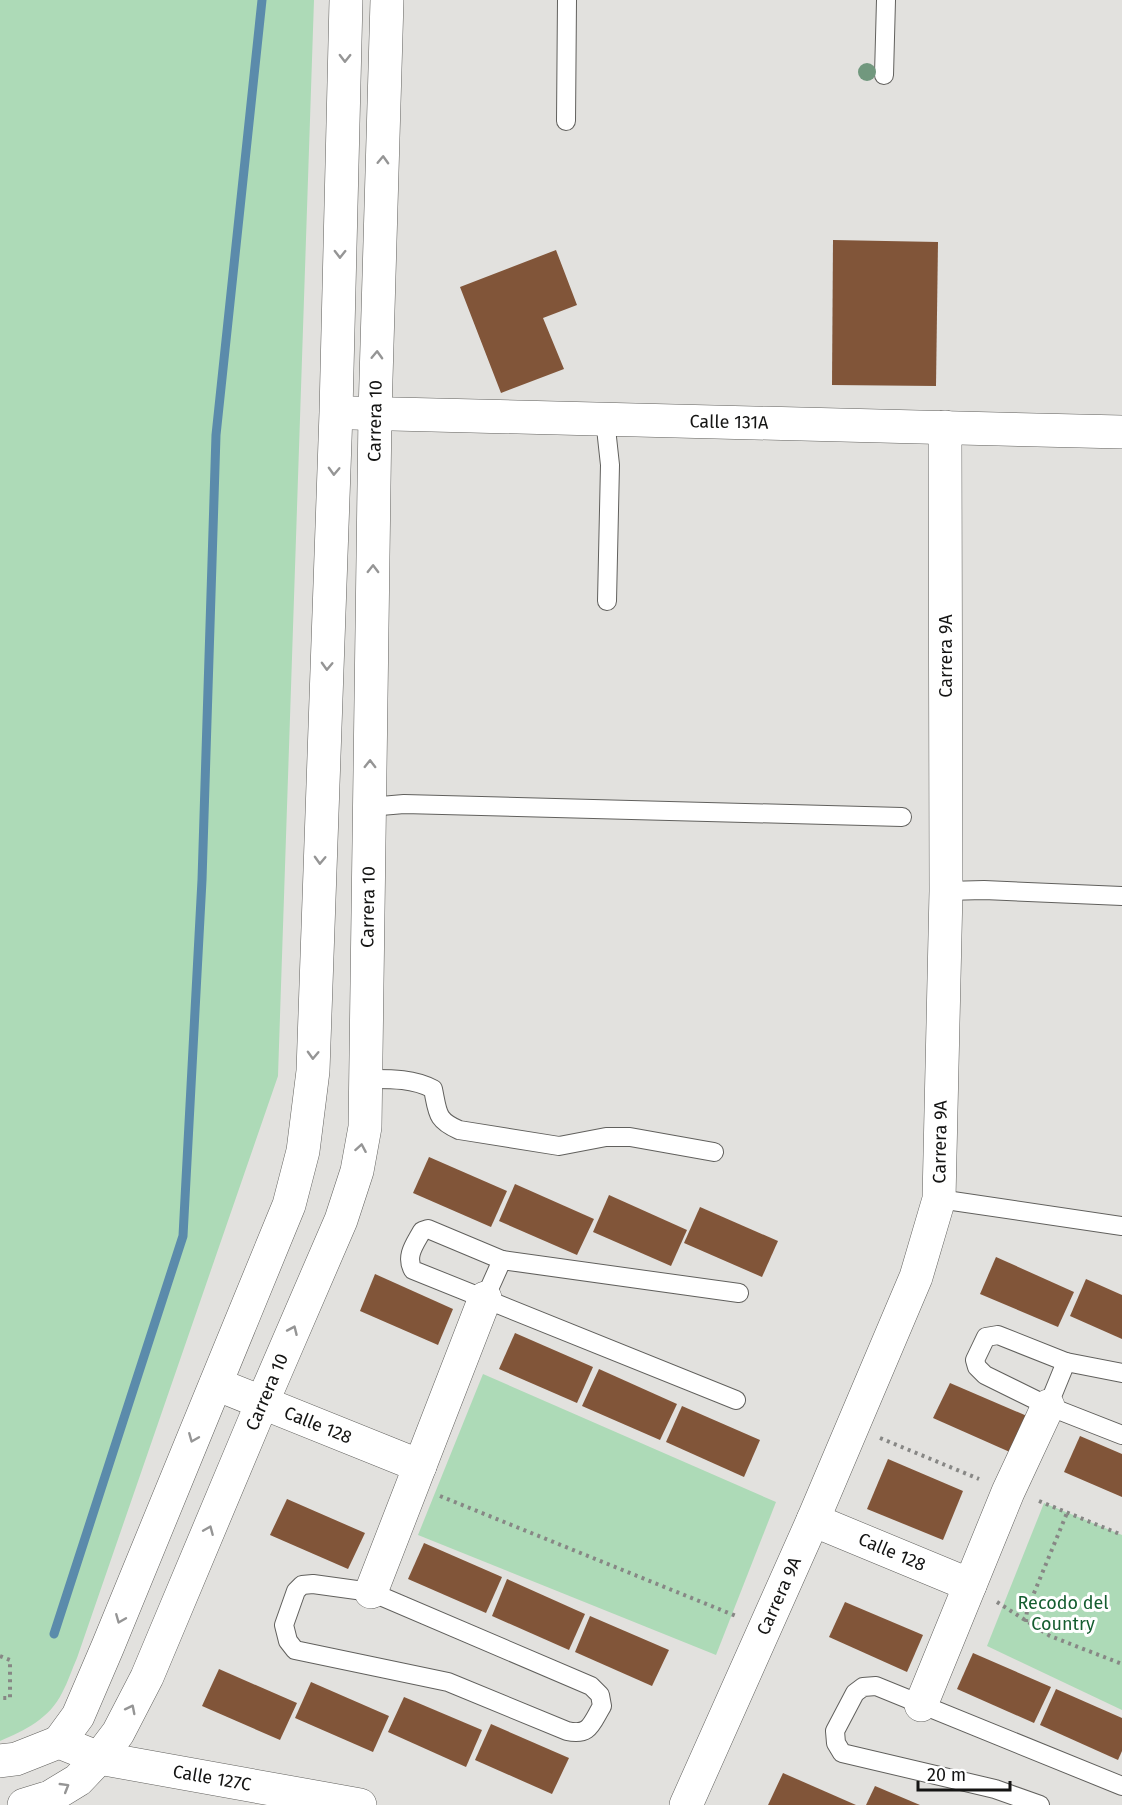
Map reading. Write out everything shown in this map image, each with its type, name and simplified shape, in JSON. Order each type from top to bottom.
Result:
[{"type":"street","points":[[0,1761],[16,1759],[59,1742],[78,1716],[289,1204],[303,1151],[312,1082],[336,412],[346,0]]},
{"type":"street","name":"Carrera 10","points":[[99,1758],[118,1734],[147,1677],[341,1220],[357,1171],[365,1127],[375,414],[387,0]]},
{"type":"street","name":"Calle 131A","points":[[336,412],[1122,432]]},
{"type":"street","name":"Carrera 9A","points":[[686,1805],[813,1520],[916,1277],[939,1199],[946,891],[945,427]]},
{"type":"street","points":[[371,1592],[485,1298]]},
{"type":"street","name":"Calle 128","points":[[216,1384],[416,1475]]},
{"type":"street","points":[[921,1705],[1008,1492],[1048,1406]]},
{"type":"street","name":"Calle 128","points":[[813,1520],[970,1585]]},
{"type":"street","name":"Calle 127C","points":[[59,1742],[99,1758],[360,1805]]},
{"type":"street","points":[[24,1805],[50,1797],[78,1780],[99,1758]]},
{"type":"lane","points":[[566,121],[567,0]]},
{"type":"lane","points":[[884,75],[886,0]]},
{"type":"lane","points":[[605,419],[610,465],[607,601]]},
{"type":"lane","points":[[369,807],[404,804],[902,817]]},
{"type":"lane","points":[[946,891],[984,890],[1122,896]]},
{"type":"lane","points":[[366,1079],[420,1082],[433,1089],[438,1114],[445,1124],[459,1130],[559,1146],[606,1137],[630,1137],[714,1152]]},
{"type":"lane","points":[[939,1199],[1122,1226]]},
{"type":"lane","points":[[736,1400],[413,1270],[409,1256],[422,1231],[428,1229],[502,1260],[739,1293]]},
{"type":"lane","points":[[485,1298],[502,1260]]},
{"type":"lane","points":[[1122,1373],[1066,1362],[998,1335],[986,1336],[975,1360],[977,1367],[985,1375],[1048,1406],[1122,1435]]},
{"type":"lane","points":[[1048,1406],[1066,1362]]},
{"type":"lane","points":[[314,1584],[371,1592],[591,1686],[600,1695],[602,1706],[587,1730],[579,1734],[448,1682],[295,1650],[288,1641],[284,1625],[296,1591],[302,1585],[314,1584]]},
{"type":"lane","points":[[1040,1805],[995,1789],[842,1753],[836,1743],[835,1731],[855,1693],[863,1688],[876,1686],[1122,1786]]},
{"type":"path","points":[[853,1426],[1008,1492],[1122,1534]]},
{"type":"path","points":[[416,1475],[765,1626]]},
{"type":"path","points":[[1026,1622],[1027,1610],[1067,1512]]},
{"type":"path","points":[[970,1585],[1050,1636],[1122,1665]]},
{"type":"path","points":[[0,1656],[10,1660],[10,1698],[0,1698]]},
{"type":"green space","points":[[0,0],[314,0],[278,1076],[68,1680],[51,1710],[27,1728],[0,1741]]},
{"type":"green space","points":[[483,1374],[776,1502],[716,1655],[418,1535]]},
{"type":"green space","name":"Recodo del Country","points":[[1044,1503],[1122,1535],[1122,1710],[987,1646]]},
{"type":"building","points":[[833,240],[938,242],[936,386],[832,385]]},
{"type":"building","points":[[556,250],[577,305],[543,318],[564,369],[501,393],[460,287]]},
{"type":"building","points":[[429,1157],[507,1191],[491,1227],[413,1193]]},
{"type":"building","points":[[515,1184],[594,1219],[577,1255],[499,1221]]},
{"type":"building","points":[[609,1195],[687,1230],[671,1266],[593,1232]]},
{"type":"building","points":[[700,1207],[778,1241],[762,1277],[684,1243]]},
{"type":"building","points":[[996,1257],[1074,1292],[1058,1327],[980,1294]]},
{"type":"building","points":[[375,1274],[453,1309],[438,1345],[360,1311]]},
{"type":"building","points":[[1086,1279],[1122,1295],[1122,1339],[1070,1316]]},
{"type":"building","points":[[515,1333],[593,1367],[577,1403],[499,1369]]},
{"type":"building","points":[[599,1369],[677,1404],[660,1440],[582,1406]]},
{"type":"building","points":[[950,1383],[1027,1416],[1012,1453],[933,1418]]},
{"type":"building","points":[[682,1406],[760,1440],[744,1477],[666,1442]]},
{"type":"building","points":[[1080,1436],[1122,1454],[1122,1497],[1064,1472]]},
{"type":"building","points":[[888,1459],[963,1491],[943,1540],[867,1509]]},
{"type":"building","points":[[287,1499],[365,1533],[348,1569],[270,1535]]},
{"type":"building","points":[[424,1543],[502,1577],[486,1613],[408,1579]]},
{"type":"building","points":[[507,1579],[585,1614],[569,1650],[492,1616]]},
{"type":"building","points":[[845,1602],[923,1635],[907,1672],[829,1637]]},
{"type":"building","points":[[590,1616],[669,1650],[652,1686],[575,1652]]},
{"type":"building","points":[[973,1653],[1051,1687],[1034,1723],[957,1689]]},
{"type":"building","points":[[219,1669],[297,1703],[280,1740],[202,1706]]},
{"type":"building","points":[[311,1682],[389,1716],[373,1752],[295,1718]]},
{"type":"building","points":[[1056,1689],[1122,1718],[1122,1751],[1118,1760],[1040,1725]]},
{"type":"building","points":[[404,1697],[482,1730],[466,1767],[388,1732]]},
{"type":"building","points":[[491,1724],[569,1758],[552,1794],[475,1760]]},
{"type":"building","points":[[783,1773],[856,1805],[768,1805]]},
{"type":"building","points":[[875,1786],[920,1805],[866,1805]]},
{"type":"waterway","points":[[54,1634],[183,1236],[202,880],[216,435],[262,0]]}]
